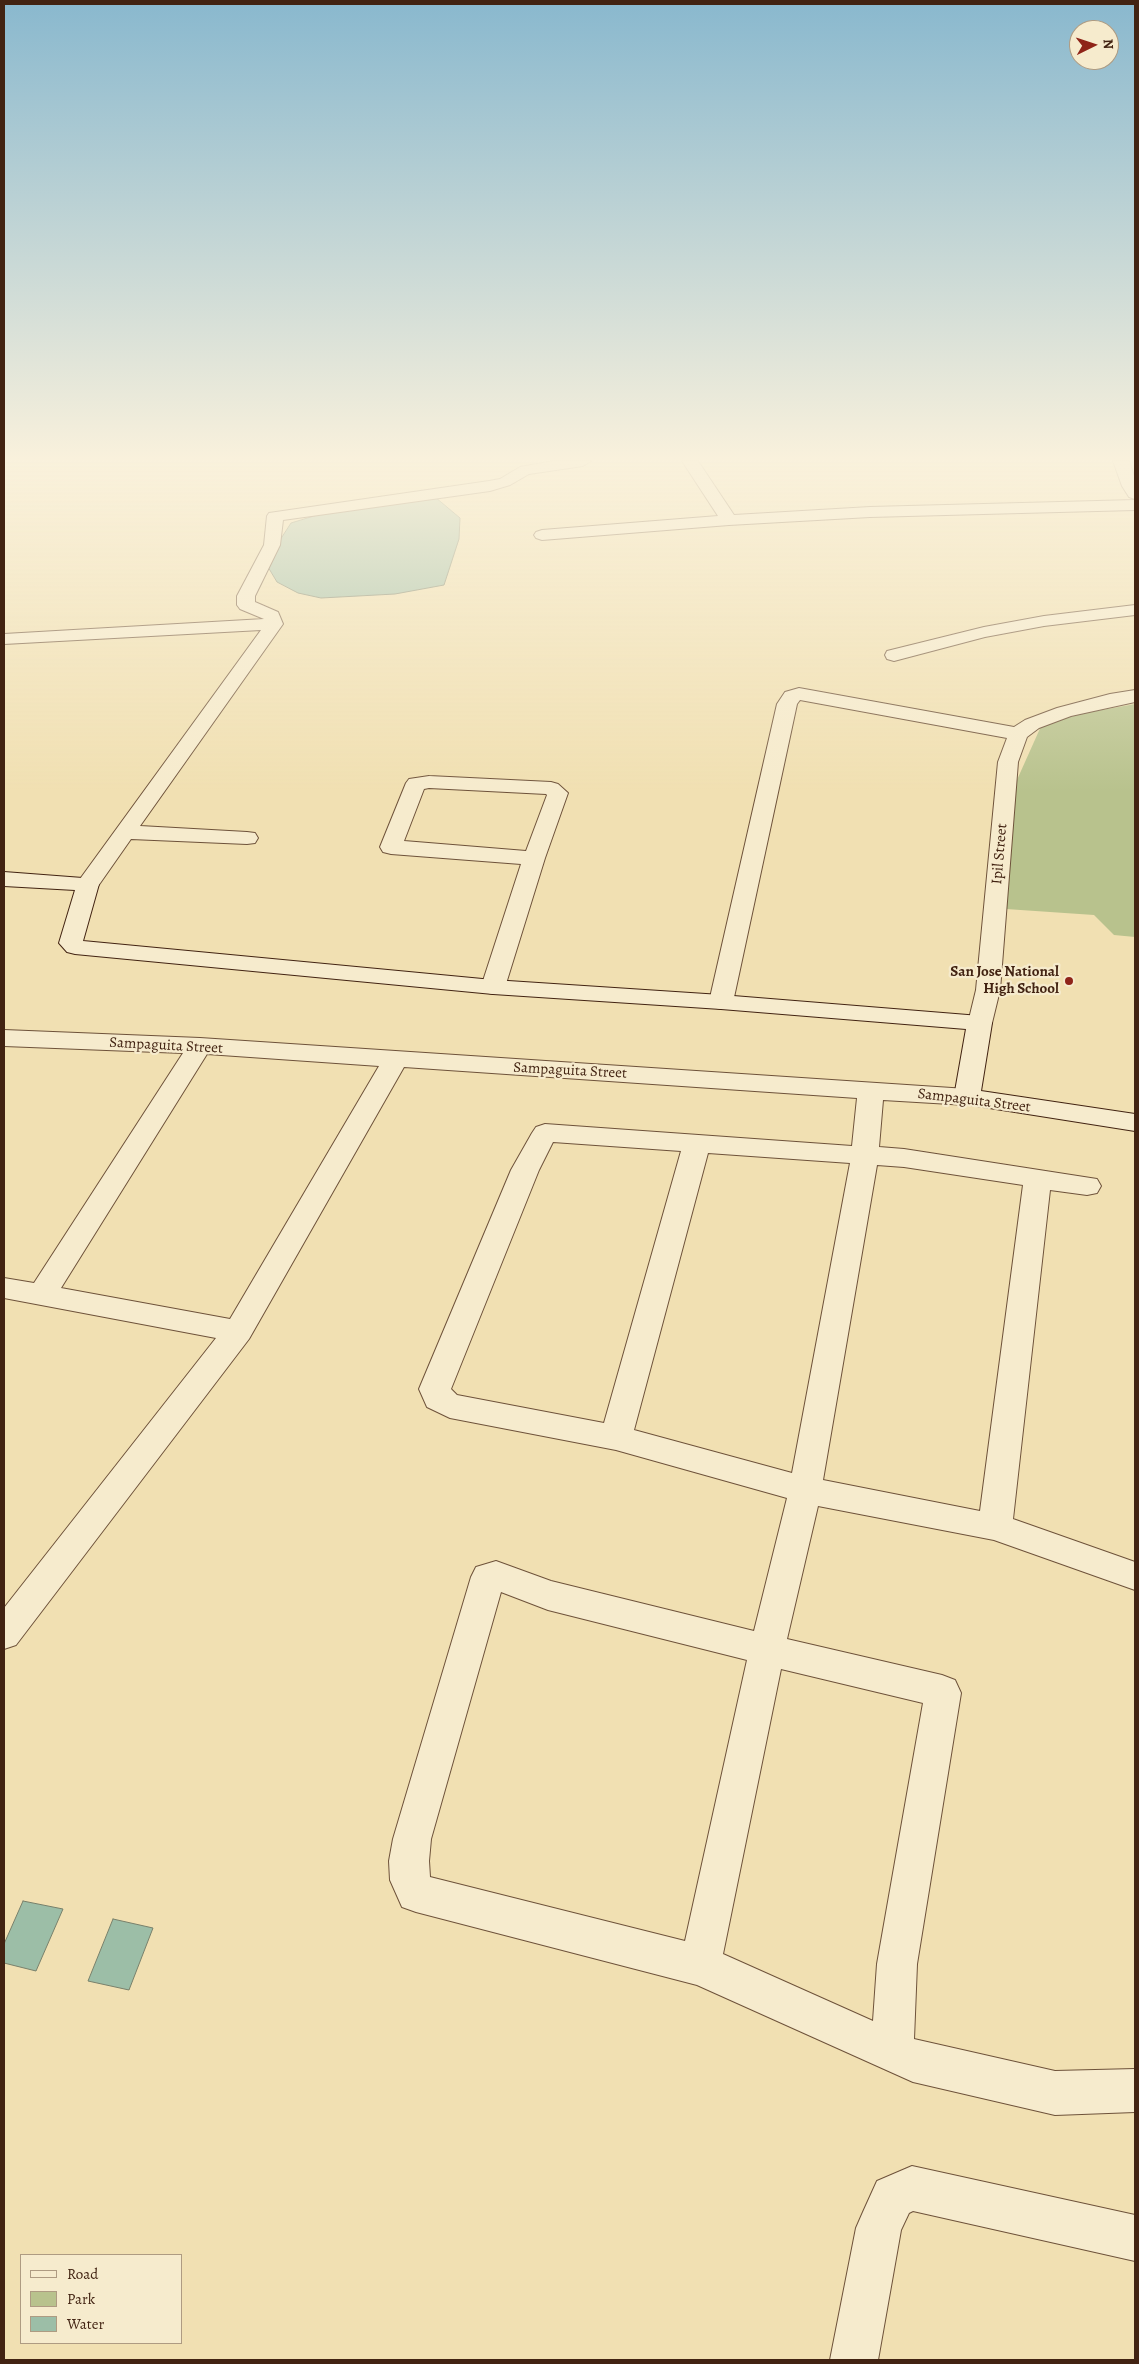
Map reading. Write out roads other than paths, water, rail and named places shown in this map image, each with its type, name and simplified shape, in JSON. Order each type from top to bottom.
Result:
[{"type":"street","points":[[260,571],[246,596],[246,605],[273,620]]},
{"type":"street","points":[[894,655],[992,630],[1044,621],[1135,610]]},
{"type":"street","points":[[4,639],[273,620]]},
{"type":"street","points":[[273,620],[88,884],[71,937],[71,943],[76,947],[493,987],[722,1002],[980,1023]]},
{"type":"street","points":[[722,1002],[787,704],[792,696],[799,694],[1018,734],[1032,724],[1064,712],[1110,700],[1135,696]]},
{"type":"street","name":"Ipil Street","points":[[967,1097],[988,990],[1008,762],[1018,734]]},
{"type":"street","points":[[493,987],[534,858],[558,798],[558,793],[550,788],[416,783],[391,847],[534,858]]},
{"type":"street","points":[[125,832],[247,838]]},
{"type":"street","points":[[4,879],[88,884]]},
{"type":"street","points":[[4,1058],[15,1039]]},
{"type":"street","name":"Sampaguita Street","points":[[15,1039],[200,1046],[396,1061],[967,1097],[1135,1123]]},
{"type":"street","points":[[42,1294],[200,1046]]},
{"type":"street","points":[[4,1634],[238,1332],[396,1061]]},
{"type":"street","points":[[700,1965],[767,1650],[805,1490],[864,1155],[871,1090]]},
{"type":"street","points":[[1087,1186],[904,1158],[548,1132],[542,1135],[525,1170],[435,1389],[438,1399],[450,1406],[616,1438],[805,1490],[995,1527],[1135,1576]]},
{"type":"street","points":[[616,1438],[697,1143]]},
{"type":"street","points":[[995,1527],[1038,1178]]},
{"type":"street","points":[[4,1288],[238,1332]]},
{"type":"street","points":[[892,2051],[897,1964],[943,1693],[939,1690],[767,1650],[548,1595],[496,1575],[488,1577],[412,1839],[409,1861],[410,1880],[416,1893],[700,1965],[912,2061],[1055,2093],[1135,2091]]},
{"type":"street","points":[[854,2360],[879,2228],[893,2196],[912,2188],[1135,2238]]},
{"type":"water","points":[[271,571],[448,571],[444,585],[395,594],[321,598],[298,593],[277,582]]},
{"type":"water","points":[[23,1901],[63,1909],[36,1971],[4,1963],[4,1944]]},
{"type":"water","points":[[113,1919],[153,1928],[129,1990],[88,1981]]},
{"type":"place","name":"San Jose National High School","points":[[1069,981]]}]
